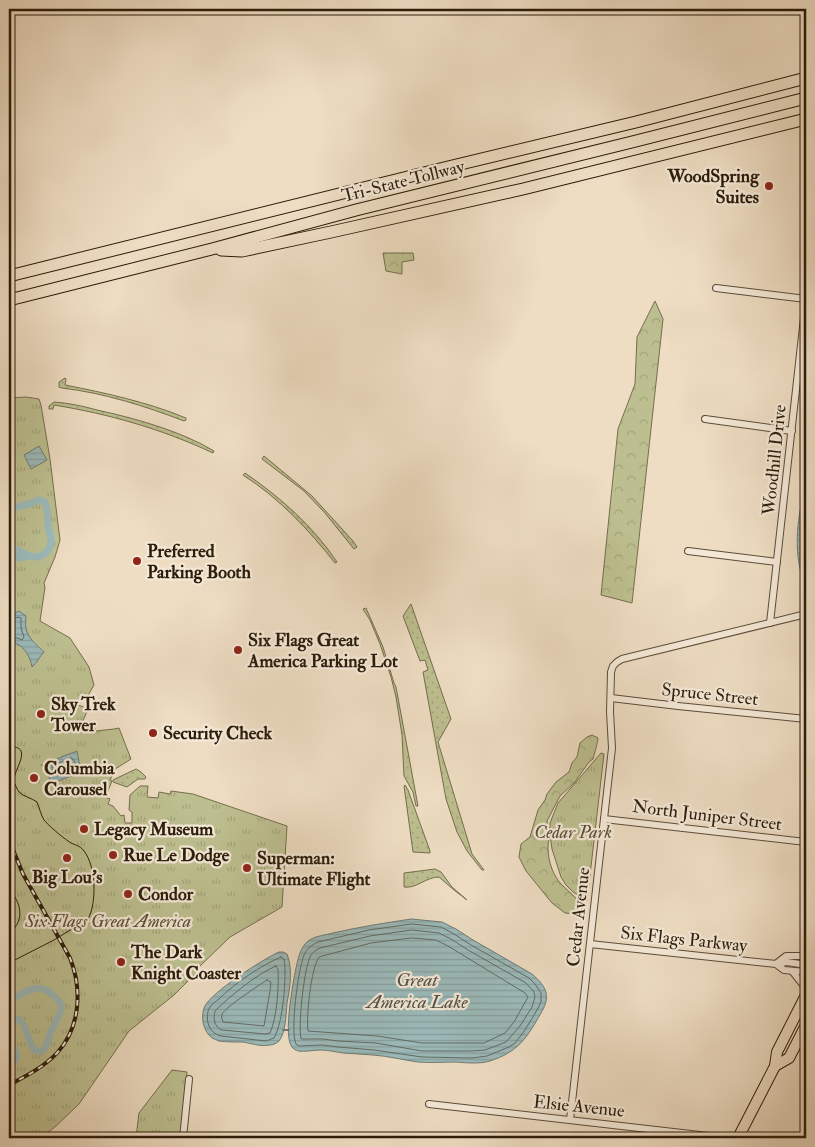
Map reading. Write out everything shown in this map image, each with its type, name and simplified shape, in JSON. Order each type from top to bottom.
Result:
[{"type":"highway","name":"Tri-State Tollway","points":[[9,276],[806,78]]},
{"type":"highway","name":"Tri-State Tollway","points":[[9,300],[212,249],[356,210],[806,98]]},
{"type":"highway","points":[[212,249],[242,251],[332,232],[523,189],[806,119]]},
{"type":"main road","points":[[738,1138],[775,1066],[777,1052],[805,997]]},
{"type":"main road","points":[[775,1066],[789,1058],[806,1025]]},
{"type":"street","points":[[716,288],[806,299]]},
{"type":"street","name":"Woodhill Drive","points":[[770,623],[806,299]]},
{"type":"street","points":[[705,419],[792,431]]},
{"type":"street","points":[[688,551],[778,562]]},
{"type":"street","points":[[770,623],[806,614]]},
{"type":"street","name":"Cedar Avenue","points":[[570,1120],[612,748],[611,672],[613,666],[622,659],[770,623]]},
{"type":"street","name":"Spruce Street","points":[[611,698],[806,719]]},
{"type":"street","name":"North Juniper Street","points":[[604,819],[806,842]]},
{"type":"street","name":"Six Flags Parkway","points":[[590,944],[776,964],[787,962],[806,965]]},
{"type":"street","name":"Six Flags Parkway","points":[[776,964],[786,956],[806,956]]},
{"type":"street","name":"Six Flags Parkway","points":[[776,964],[784,970],[806,972]]},
{"type":"street","points":[[792,971],[804,986],[805,997]]},
{"type":"street","points":[[182,1138],[189,1079]]},
{"type":"street","name":"Elsie Avenue","points":[[429,1104],[726,1138]]},
{"type":"green space","points":[[383,253],[413,253],[414,260],[402,262],[402,274],[386,271]]},
{"type":"green space","points":[[655,301],[663,319],[632,603],[601,595],[618,429],[635,384],[637,337]]},
{"type":"green space","points":[[65,378],[65,385],[141,403],[171,412],[186,418],[186,420],[184,421],[139,405],[109,397],[59,387],[59,382]]},
{"type":"green space","name":"Six Flags Great America","points":[[26,397],[39,399],[41,405],[60,540],[44,583],[40,621],[70,638],[89,667],[94,685],[86,699],[76,704],[88,709],[82,723],[95,728],[96,731],[119,728],[131,759],[112,771],[113,774],[110,780],[112,781],[107,793],[107,798],[110,799],[108,804],[113,806],[121,816],[124,815],[125,823],[132,823],[132,812],[129,810],[130,795],[140,786],[148,786],[147,797],[158,798],[159,792],[170,794],[171,791],[193,794],[287,826],[282,907],[230,937],[174,995],[129,1031],[79,1104],[56,1126],[41,1138],[9,1138],[9,398]]},
{"type":"green space","points":[[54,402],[81,406],[142,421],[187,437],[214,451],[213,453],[155,430],[115,418],[54,405],[53,409],[49,409],[49,406]]},
{"type":"green space","points":[[264,456],[312,496],[357,547],[354,549],[325,513],[304,491],[262,459]]},
{"type":"green space","points":[[245,473],[271,492],[307,524],[337,562],[335,563],[293,515],[243,475]]},
{"type":"green space","points":[[411,604],[451,719],[438,742],[472,854],[484,870],[467,851],[457,832],[446,799],[423,672],[428,670],[425,660],[420,661],[403,616]]},
{"type":"green space","points":[[366,608],[383,647],[396,687],[418,806],[416,806],[413,792],[404,776],[402,735],[391,677],[380,644],[363,609]]},
{"type":"green space","points":[[592,735],[598,738],[593,759],[574,783],[560,796],[547,821],[550,828],[548,848],[552,868],[559,881],[582,905],[581,911],[576,914],[565,913],[552,903],[526,871],[519,857],[521,844],[530,837],[538,810],[547,794],[556,782],[569,772],[572,763],[577,757],[580,743]]},
{"type":"green space","name":"Cedar Park","points":[[601,753],[604,754],[587,901],[573,892],[561,877],[552,849],[550,823],[558,803]]},
{"type":"green space","points":[[136,769],[146,777],[145,779],[138,779],[127,787],[113,782],[113,780]]},
{"type":"green space","points":[[405,785],[408,790],[430,853],[413,852]]},
{"type":"green space","points":[[435,869],[441,872],[452,887],[467,900],[439,877],[413,886],[404,887],[404,873]]},
{"type":"green space","points":[[172,1070],[187,1072],[180,1138],[136,1138],[139,1113]]},
{"type":"water","points":[[39,446],[47,460],[31,469],[24,455]]},
{"type":"water","points":[[805,493],[806,584],[799,564],[797,539]]},
{"type":"water","points":[[19,611],[26,616],[27,632],[33,642],[44,652],[32,667],[25,650],[17,644],[9,642],[9,616]]},
{"type":"water","points":[[77,751],[79,762],[84,771],[48,785],[48,774],[41,765]]},
{"type":"water","name":"Great America Lake","points":[[411,919],[442,922],[532,974],[541,983],[546,992],[546,1002],[531,1030],[521,1043],[500,1057],[478,1063],[418,1062],[324,1050],[298,1051],[293,1048],[289,1041],[288,1032],[290,1009],[298,961],[305,944],[311,939],[323,935]]},
{"type":"water","points":[[279,952],[287,954],[289,960],[290,985],[285,1023],[279,1041],[273,1045],[262,1046],[242,1042],[219,1041],[212,1038],[206,1031],[203,1019],[205,1006],[217,993],[239,976]]},
{"type":"waterway","points":[[31,503],[39,500],[45,502],[51,538],[47,551],[37,557]]},
{"type":"waterway","points":[[9,506],[17,507],[29,504]]},
{"type":"waterway","points":[[9,547],[35,557]]},
{"type":"waterway","points":[[9,555],[22,558],[28,556]]},
{"type":"waterway","points":[[9,1002],[24,992],[37,988],[50,992],[62,1006],[46,1045],[40,1051],[33,1048],[24,1025],[20,1021],[16,1019],[9,1021]]},
{"type":"waterway","points":[[283,1030],[289,1030]]},
{"type":"waterway","points":[[9,1042],[16,1051],[17,1057],[9,1065]]},
{"type":"tram line","points":[[9,747],[17,747],[21,750],[22,754],[14,781],[18,791],[37,802],[44,820],[52,828],[65,839],[81,847],[91,866],[94,885],[93,904],[88,919],[54,940],[9,963]]},
{"type":"tram line","points":[[9,889],[19,905],[20,911],[18,923],[9,933]]},
{"type":"railway","points":[[9,840],[23,874],[70,958],[74,970],[77,994],[75,1019],[65,1043],[46,1063],[9,1085]]},
{"type":"place","name":"WoodSpring Suites","points":[[769,186]]},
{"type":"place","name":"Preferred Parking Booth","points":[[137,561]]},
{"type":"place","name":"Six Flags Great America Parking Lot","points":[[238,650]]},
{"type":"place","name":"Sky Trek Tower","points":[[41,714]]},
{"type":"place","name":"Security Check","points":[[153,733]]},
{"type":"place","name":"Columbia Carousel","points":[[34,778]]},
{"type":"place","name":"Legacy Museum","points":[[84,829]]},
{"type":"place","name":"Rue Le Dodge","points":[[113,855]]},
{"type":"place","name":"Big Lou's","points":[[67,858]]},
{"type":"place","name":"Superman: Ultimate Flight","points":[[247,868]]},
{"type":"place","name":"Condor","points":[[128,894]]},
{"type":"place","name":"The Dark Knight Coaster","points":[[121,962]]}]
